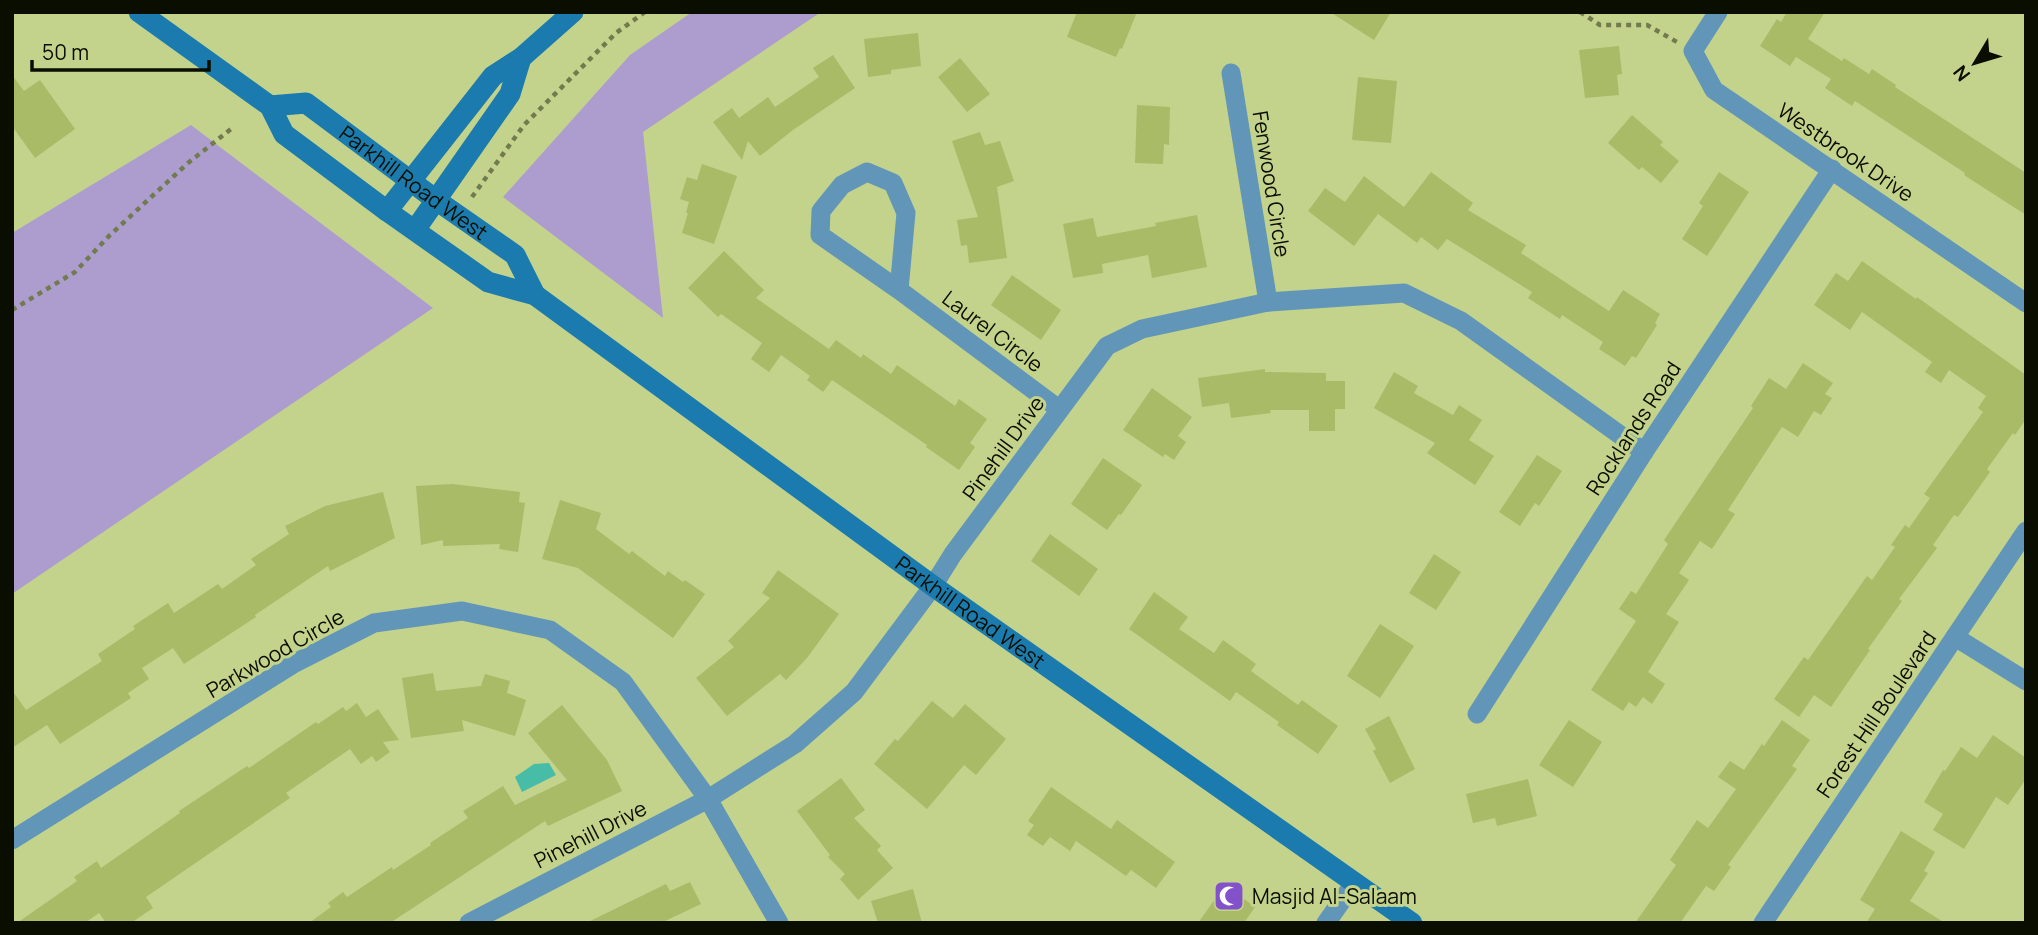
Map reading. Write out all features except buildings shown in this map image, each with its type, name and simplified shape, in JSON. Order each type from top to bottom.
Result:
[{"type":"main road","name":"Parkhill Road West","points":[[139,12],[270,106],[284,134],[387,211],[488,282],[535,295],[933,586],[1412,923]]},
{"type":"main road","points":[[387,211],[493,76],[521,58],[573,12]]},
{"type":"main road","points":[[415,230],[510,94],[521,58]]},
{"type":"main road","name":"Parkhill Road West","points":[[270,106],[306,103],[515,255],[535,295]]},
{"type":"street","points":[[1693,51],[1718,12]]},
{"type":"street","name":"Westbrook Drive","points":[[1693,51],[1714,90],[2026,303]]},
{"type":"street","name":"Fenwood Circle","points":[[1231,73],[1268,302]]},
{"type":"street","name":"Rocklands Road","points":[[1477,714],[1644,452],[1832,169]]},
{"type":"street","name":"Laurel Circle","points":[[899,290],[906,213],[892,183],[867,172],[842,185],[821,211],[820,235],[1059,409]]},
{"type":"street","name":"Pinehill Drive","points":[[469,923],[708,799],[795,744],[854,692],[1107,346],[1142,329],[1268,302],[1404,293],[1461,321],[1644,452]]},
{"type":"street","name":"Forest Hill Boulevard","points":[[1763,923],[2026,531]]},
{"type":"street","name":"Parkwood Circle","points":[[12,840],[295,663],[374,623],[462,611],[550,630],[623,682],[708,799],[779,923]]},
{"type":"street","points":[[1955,637],[2026,681]]},
{"type":"street","points":[[1326,923],[1355,882]]},
{"type":"path","points":[[472,197],[524,125],[616,33],[645,12]]},
{"type":"path","points":[[1580,12],[1600,25],[1647,26],[1693,51]]},
{"type":"path","points":[[12,310],[75,272],[187,163],[231,129]]},
{"type":"shaded area","points":[[692,12],[821,12],[643,132],[663,318],[503,197],[630,55]]},
{"type":"shaded area","points":[[191,125],[433,308],[12,594],[12,233]]},
{"type":"water","points":[[549,763],[556,775],[522,792],[515,777],[534,764]]},
{"type":"place","name":"Masjid Al-Salaam","points":[[1229,896]]}]
